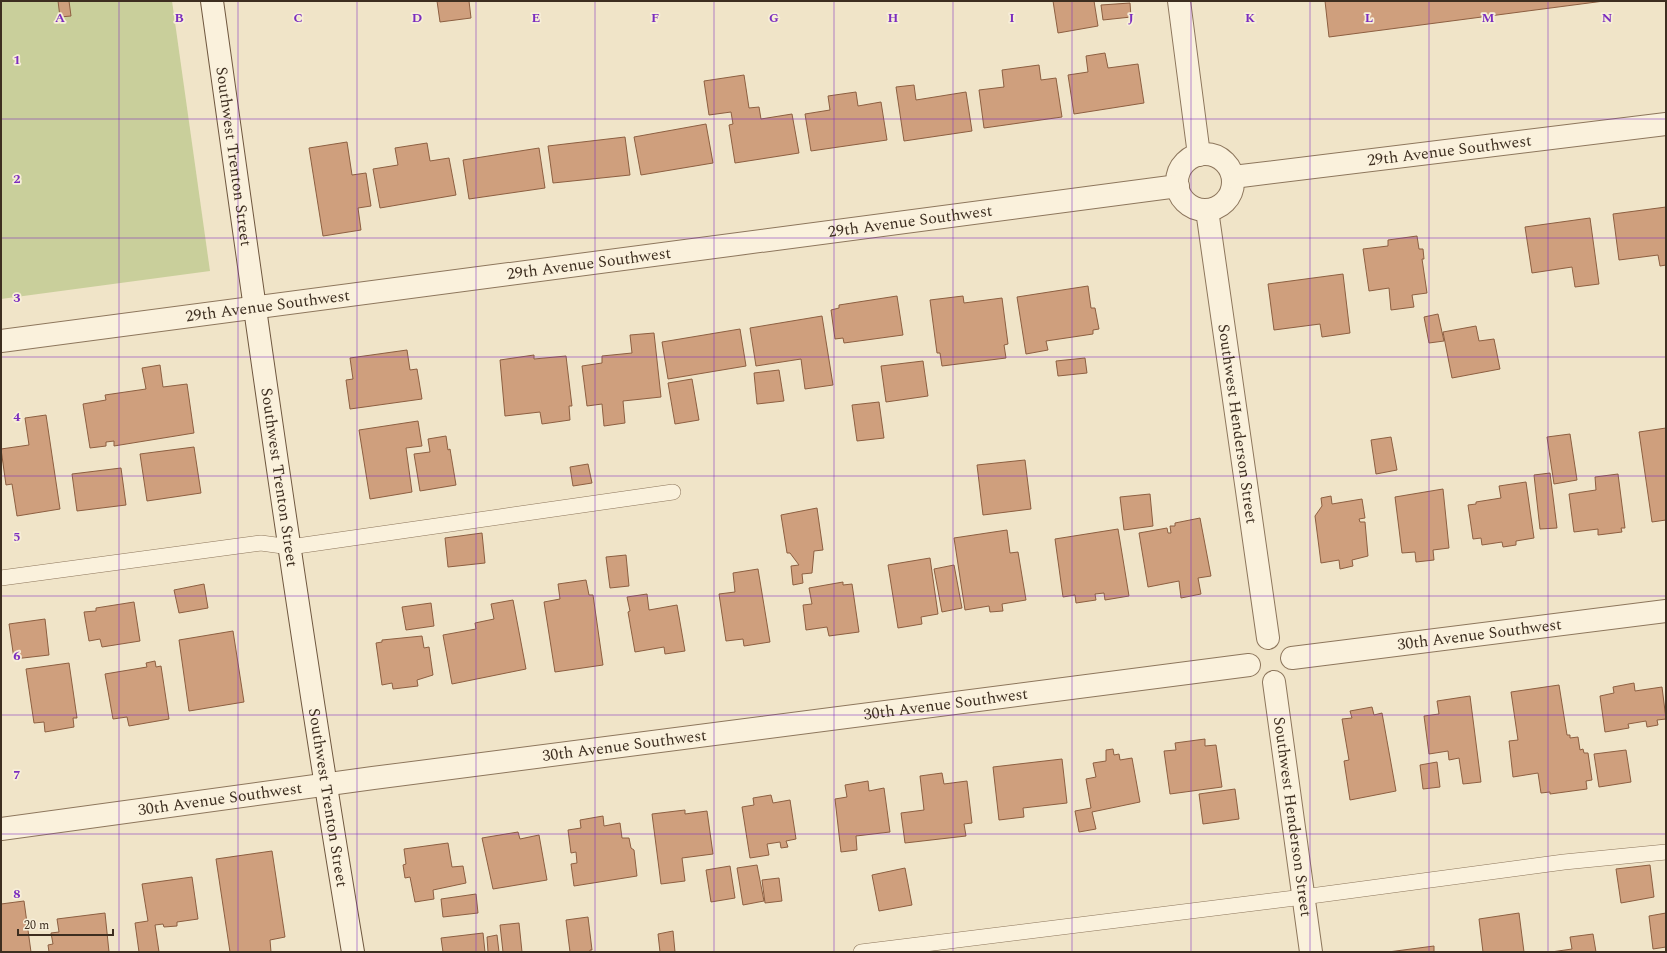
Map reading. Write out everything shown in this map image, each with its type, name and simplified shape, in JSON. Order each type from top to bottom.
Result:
[{"type":"street","name":"Southwest Trenton Street","points":[[212,1],[325,784],[353,952]]},
{"type":"street","points":[[1179,1],[1199,154]]},
{"type":"street","name":"29th Avenue Southwest","points":[[1233,177],[1666,124]]},
{"type":"street","points":[[1199,154],[1208,154],[1224,161],[1233,177],[1230,196],[1224,203],[1215,208],[1206,210],[1197,209],[1182,198],[1178,186],[1179,171],[1191,158],[1199,154]]},
{"type":"street","name":"29th Avenue Southwest","points":[[1,341],[1178,186]]},
{"type":"street","name":"Southwest Henderson Street","points":[[1206,210],[1268,638]]},
{"type":"street","name":"30th Avenue Southwest","points":[[1292,658],[1666,611]]},
{"type":"street","points":[[1268,638],[1275,638],[1287,646],[1292,658],[1292,666],[1289,673],[1284,678],[1274,682],[1262,681],[1256,677],[1249,664],[1250,650],[1261,640],[1268,638]]},
{"type":"street","name":"30th Avenue Southwest","points":[[1,829],[325,784],[1249,664]]},
{"type":"street","name":"Southwest Henderson Street","points":[[1274,682],[1311,952]]},
{"type":"lane","points":[[1,578],[261,543],[290,547],[673,492]]},
{"type":"lane","points":[[861,952],[1303,897],[1564,862],[1666,852]]},
{"type":"green space","points":[[1,1],[172,1],[210,271],[1,299]]},
{"type":"building","points":[[58,1],[69,1],[71,16],[60,17]]},
{"type":"building","points":[[437,1],[469,1],[471,18],[440,22]]},
{"type":"building","points":[[1053,1],[1094,1],[1098,26],[1058,33]]},
{"type":"building","points":[[1325,1],[1604,1],[1329,37]]},
{"type":"building","points":[[1130,3],[1131,17],[1103,20],[1101,5]]},
{"type":"building","points":[[1105,53],[1108,68],[1138,64],[1144,103],[1074,114],[1068,75],[1088,72],[1086,56]]},
{"type":"building","points":[[1039,65],[1041,80],[1056,78],[1062,117],[984,128],[979,90],[1004,87],[1002,70]]},
{"type":"building","points":[[744,75],[749,108],[759,107],[761,119],[792,114],[799,153],[735,163],[729,125],[733,124],[731,112],[709,115],[704,81]]},
{"type":"building","points":[[914,85],[916,100],[966,92],[972,131],[904,141],[896,87]]},
{"type":"building","points":[[856,92],[858,106],[881,102],[887,140],[811,151],[805,114],[830,110],[828,96]]},
{"type":"building","points":[[706,124],[713,163],[641,175],[634,137]]},
{"type":"building","points":[[625,137],[630,175],[553,183],[548,146]]},
{"type":"building","points":[[347,142],[352,175],[366,173],[371,206],[358,208],[361,230],[323,236],[309,148]]},
{"type":"building","points":[[427,143],[430,161],[449,158],[456,195],[380,208],[373,169],[398,165],[395,148]]},
{"type":"building","points":[[539,148],[545,188],[469,199],[463,160]]},
{"type":"building","points":[[1666,207],[1666,265],[1660,266],[1658,255],[1619,260],[1613,214]]},
{"type":"building","points":[[1590,218],[1599,284],[1575,287],[1572,267],[1532,273],[1525,227]]},
{"type":"building","points":[[1417,236],[1419,249],[1423,249],[1424,259],[1422,259],[1427,293],[1412,295],[1414,307],[1391,310],[1389,288],[1369,291],[1363,249],[1388,246],[1388,240]]},
{"type":"building","points":[[1343,274],[1350,333],[1322,337],[1320,324],[1274,330],[1268,284]]},
{"type":"building","points":[[1088,286],[1091,308],[1095,308],[1099,329],[1093,330],[1093,334],[1046,341],[1048,350],[1026,354],[1017,297]]},
{"type":"building","points":[[897,296],[903,335],[844,343],[843,338],[835,339],[831,310],[839,308],[839,305]]},
{"type":"building","points":[[963,296],[964,303],[1002,298],[1008,344],[1004,345],[1006,358],[942,366],[940,353],[937,353],[930,300]]},
{"type":"building","points":[[1438,314],[1444,341],[1429,343],[1424,317]]},
{"type":"building","points":[[822,316],[833,385],[805,389],[801,359],[756,366],[750,328]]},
{"type":"building","points":[[1476,326],[1479,341],[1494,339],[1500,369],[1452,378],[1443,332]]},
{"type":"building","points":[[740,329],[746,366],[668,379],[662,342]]},
{"type":"building","points":[[654,333],[661,397],[623,401],[625,423],[604,426],[602,404],[587,406],[582,366],[602,363],[602,356],[632,353],[630,335]]},
{"type":"building","points":[[407,350],[410,370],[417,369],[422,399],[350,409],[346,380],[353,379],[350,358]]},
{"type":"building","points":[[534,355],[534,359],[566,356],[572,406],[569,406],[570,420],[542,424],[540,412],[505,416],[500,360]]},
{"type":"building","points":[[1085,358],[1087,373],[1058,376],[1056,361]]},
{"type":"building","points":[[923,361],[928,396],[886,402],[881,366]]},
{"type":"building","points":[[160,365],[163,387],[187,384],[194,433],[114,446],[114,441],[106,442],[106,446],[90,448],[83,404],[106,400],[105,395],[146,389],[142,368]]},
{"type":"building","points":[[779,370],[784,401],[757,404],[754,373]]},
{"type":"building","points":[[692,379],[699,420],[675,424],[668,383]]},
{"type":"building","points":[[879,402],[884,438],[857,441],[852,405]]},
{"type":"building","points":[[46,415],[60,509],[17,516],[12,484],[6,485],[1,449],[29,445],[25,418]]},
{"type":"building","points":[[418,421],[422,446],[406,448],[412,492],[370,499],[359,430]]},
{"type":"building","points":[[1666,428],[1666,520],[1652,522],[1639,432]]},
{"type":"building","points":[[1570,434],[1577,480],[1554,484],[1547,437]]},
{"type":"building","points":[[446,436],[448,450],[450,449],[456,485],[420,491],[414,454],[430,452],[428,439]]},
{"type":"building","points":[[1391,437],[1397,470],[1376,474],[1371,440]]},
{"type":"building","points":[[194,447],[201,493],[147,501],[140,454]]},
{"type":"building","points":[[1025,460],[1031,509],[983,515],[977,465]]},
{"type":"building","points":[[588,464],[592,483],[573,486],[570,467]]},
{"type":"building","points":[[121,468],[126,505],[77,511],[72,474]]},
{"type":"building","points":[[1550,473],[1557,528],[1540,529],[1534,475]]},
{"type":"building","points":[[1618,474],[1625,528],[1621,528],[1622,532],[1598,535],[1598,529],[1574,532],[1569,494],[1596,490],[1595,477]]},
{"type":"building","points":[[1526,482],[1534,538],[1516,541],[1516,545],[1503,547],[1502,542],[1482,545],[1481,538],[1473,539],[1468,505],[1476,504],[1476,502],[1501,498],[1499,486]]},
{"type":"building","points":[[1443,489],[1449,548],[1433,550],[1434,560],[1416,562],[1415,552],[1402,553],[1395,497]]},
{"type":"building","points":[[1150,494],[1153,526],[1124,530],[1120,497]]},
{"type":"building","points":[[1331,496],[1332,504],[1362,499],[1365,518],[1359,519],[1360,522],[1365,522],[1368,556],[1352,560],[1353,566],[1340,569],[1339,560],[1321,563],[1315,516],[1322,506],[1321,498]]},
{"type":"building","points":[[817,508],[823,550],[814,551],[812,573],[802,574],[803,583],[793,585],[791,566],[799,565],[790,553],[787,553],[781,515]]},
{"type":"building","points":[[1200,518],[1211,576],[1198,578],[1201,594],[1181,598],[1179,581],[1148,587],[1139,533],[1167,528],[1168,533],[1171,533],[1170,526],[1175,526],[1175,523]]},
{"type":"building","points":[[1118,529],[1129,596],[1105,600],[1104,593],[1095,594],[1096,600],[1076,603],[1075,595],[1063,597],[1055,539]]},
{"type":"building","points":[[1007,530],[1010,553],[1018,552],[1026,600],[1002,604],[1003,611],[990,612],[989,606],[965,610],[954,538]]},
{"type":"building","points":[[482,533],[485,563],[448,567],[445,538]]},
{"type":"building","points":[[626,555],[629,586],[610,588],[606,557]]},
{"type":"building","points":[[930,558],[938,614],[921,617],[922,624],[898,628],[888,565]]},
{"type":"building","points":[[954,565],[962,608],[942,612],[934,569]]},
{"type":"building","points":[[758,569],[770,642],[744,646],[743,639],[726,641],[719,594],[735,592],[733,573]]},
{"type":"building","points":[[586,580],[589,595],[593,595],[603,665],[555,672],[544,602],[560,599],[558,584]]},
{"type":"building","points":[[843,582],[843,585],[852,584],[859,632],[829,636],[827,627],[806,630],[803,605],[812,604],[809,588]]},
{"type":"building","points":[[204,584],[208,608],[179,613],[174,590]]},
{"type":"building","points":[[647,594],[649,610],[677,605],[685,651],[665,654],[664,647],[635,652],[627,597]]},
{"type":"building","points":[[513,600],[526,669],[452,684],[443,635],[476,629],[475,623],[494,619],[491,604]]},
{"type":"building","points":[[134,602],[140,641],[102,647],[100,639],[89,641],[84,612],[96,611],[96,608]]},
{"type":"building","points":[[431,603],[434,626],[406,630],[402,607]]},
{"type":"building","points":[[45,619],[49,655],[14,659],[9,624]]},
{"type":"building","points":[[233,631],[244,702],[189,711],[179,640]]},
{"type":"building","points":[[422,636],[424,648],[429,647],[433,675],[417,680],[418,686],[393,689],[392,683],[382,685],[376,643],[382,642],[382,640]]},
{"type":"building","points":[[155,661],[156,667],[161,666],[169,719],[129,726],[127,717],[113,719],[105,674],[147,667],[146,663]]},
{"type":"building","points":[[69,663],[77,718],[73,718],[74,727],[45,732],[44,722],[34,723],[26,669]]},
{"type":"building","points":[[1634,683],[1635,691],[1662,687],[1666,719],[1657,720],[1658,725],[1647,727],[1646,721],[1628,724],[1629,728],[1605,732],[1600,696],[1614,693],[1613,687]]},
{"type":"building","points":[[1559,685],[1567,735],[1570,735],[1570,738],[1578,737],[1580,750],[1583,749],[1584,753],[1588,753],[1592,780],[1586,781],[1587,789],[1550,794],[1550,792],[1541,793],[1538,773],[1513,777],[1509,741],[1518,740],[1511,692]]},
{"type":"building","points":[[1470,696],[1481,782],[1463,784],[1459,758],[1449,760],[1448,751],[1429,754],[1424,716],[1439,714],[1437,701]]},
{"type":"building","points":[[1372,707],[1374,715],[1382,713],[1396,791],[1350,800],[1344,761],[1349,760],[1342,719],[1352,718],[1350,711]]},
{"type":"building","points":[[1205,739],[1205,746],[1216,745],[1222,787],[1170,794],[1164,751],[1176,750],[1175,743]]},
{"type":"building","points":[[1113,749],[1114,755],[1119,754],[1120,760],[1132,758],[1140,802],[1092,812],[1096,829],[1079,832],[1075,811],[1091,808],[1086,779],[1096,777],[1093,763],[1106,761],[1106,750]]},
{"type":"building","points":[[1626,750],[1631,782],[1599,787],[1594,754]]},
{"type":"building","points":[[1062,759],[1067,803],[1023,808],[1024,817],[999,820],[993,767]]},
{"type":"building","points":[[1437,762],[1440,787],[1423,789],[1420,765]]},
{"type":"building","points":[[942,773],[944,784],[967,781],[972,823],[964,824],[966,836],[905,843],[901,813],[924,810],[920,776]]},
{"type":"building","points":[[868,781],[869,791],[884,788],[890,832],[856,836],[857,850],[841,852],[835,799],[847,797],[845,785]]},
{"type":"building","points":[[1235,789],[1239,819],[1203,824],[1199,794]]},
{"type":"building","points":[[771,795],[773,803],[790,800],[796,839],[786,841],[788,847],[781,848],[780,842],[767,844],[769,855],[750,858],[742,807],[754,805],[753,798]]},
{"type":"building","points":[[685,810],[685,814],[707,811],[713,854],[682,858],[685,881],[661,884],[652,814]]},
{"type":"building","points":[[603,816],[604,826],[620,823],[622,838],[629,838],[631,848],[634,850],[637,876],[574,886],[571,864],[577,863],[576,852],[571,853],[568,830],[581,828],[580,820]]},
{"type":"building","points":[[518,832],[520,839],[539,835],[547,880],[493,889],[482,838]]},
{"type":"building","points":[[448,843],[452,867],[463,866],[466,883],[433,890],[434,899],[415,902],[410,877],[405,878],[403,865],[406,864],[404,849]]},
{"type":"building","points":[[272,851],[285,937],[270,940],[271,952],[230,952],[216,859]]},
{"type":"building","points":[[757,865],[764,901],[743,905],[737,868]]},
{"type":"building","points":[[1650,865],[1654,897],[1621,903],[1616,869]]},
{"type":"building","points":[[730,866],[735,898],[711,902],[706,870]]},
{"type":"building","points":[[905,868],[912,905],[879,911],[872,875]]},
{"type":"building","points":[[192,877],[198,919],[177,922],[177,926],[164,927],[163,924],[155,925],[159,952],[139,952],[135,923],[148,921],[142,884]]},
{"type":"building","points":[[779,878],[782,901],[765,903],[762,880]]},
{"type":"building","points":[[476,894],[478,913],[443,917],[441,899]]},
{"type":"building","points":[[24,901],[31,952],[1,952],[1,904]]},
{"type":"building","points":[[105,913],[109,952],[49,952],[48,945],[53,944],[51,933],[59,932],[57,919]]},
{"type":"building","points":[[1519,913],[1524,952],[1483,952],[1479,919]]},
{"type":"building","points":[[1666,913],[1666,947],[1653,949],[1649,916]]},
{"type":"building","points":[[588,917],[592,950],[590,950],[590,952],[570,952],[566,920]]},
{"type":"building","points":[[519,923],[522,952],[503,952],[500,925]]},
{"type":"building","points":[[673,931],[675,952],[660,952],[658,934]]},
{"type":"building","points":[[483,933],[485,952],[443,952],[441,938]]},
{"type":"building","points":[[1593,934],[1596,952],[1551,952],[1572,949],[1570,937]]},
{"type":"building","points":[[497,935],[499,952],[488,952],[487,937]]},
{"type":"building","points":[[1434,946],[1434,952],[1388,952]]}]
